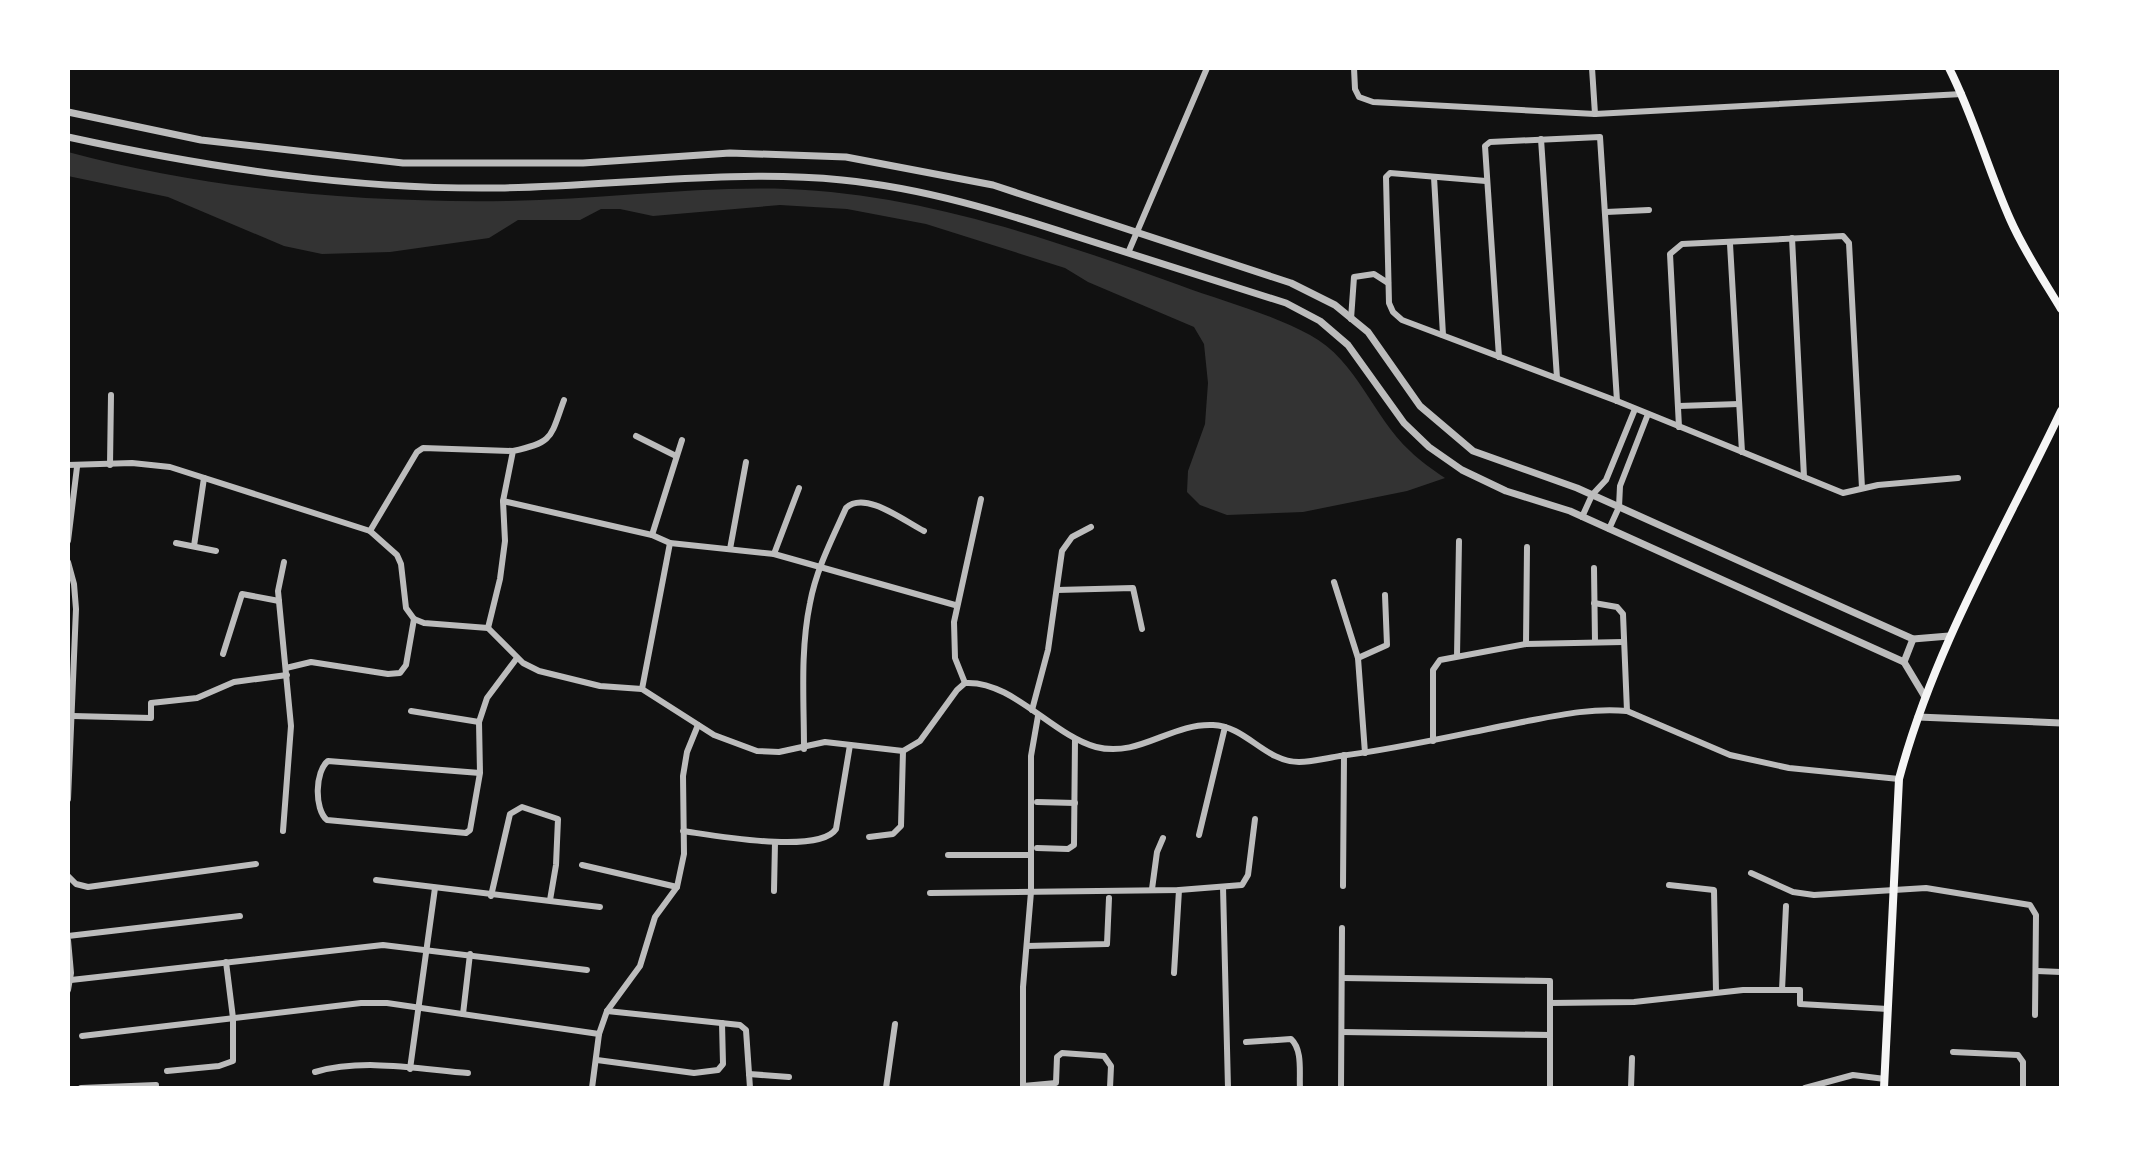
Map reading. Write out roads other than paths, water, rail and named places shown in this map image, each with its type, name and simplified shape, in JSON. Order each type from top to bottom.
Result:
[{"type":"main road","points":[[1949,68],[2025,252],[2061,309]]},
{"type":"main road","points":[[1884,1083],[1899,779],[1918,717],[1949,636],[2061,411]]},
{"type":"street","points":[[1128,253],[1207,68]]},
{"type":"street","points":[[1354,68],[1355,89],[1359,97],[1373,102],[1595,114],[1962,94]]},
{"type":"street","points":[[1592,68],[1595,114]]},
{"type":"street","points":[[68,112],[201,140],[403,163],[583,163],[730,153],[846,157],[993,185],[1292,283],[1335,305],[1368,332],[1420,406],[1442,429],[1473,452],[1592,495],[1913,639],[1949,636]]},
{"type":"street","points":[[68,137],[204,165],[307,178],[498,188],[770,175],[845,180],[917,191],[986,208],[1286,303],[1320,321],[1348,345],[1404,423],[1429,447],[1462,470],[1506,491],[1582,517],[1904,662],[1925,697]]},
{"type":"street","points":[[1499,357],[1485,146],[1490,142],[1600,137],[1617,401]]},
{"type":"street","points":[[1541,139],[1556,378]]},
{"type":"street","points":[[1486,181],[1390,173],[1386,177],[1388,283],[1393,312],[1402,320],[1617,401],[1843,493],[1862,488],[1958,478]]},
{"type":"street","points":[[1434,177],[1443,335]]},
{"type":"street","points":[[1606,212],[1649,210]]},
{"type":"street","points":[[1679,427],[1670,254],[1674,248],[1682,244],[1730,244],[1843,236],[1849,243],[1862,488]]},
{"type":"street","points":[[1792,238],[1804,477]]},
{"type":"street","points":[[1730,244],[1742,452]]},
{"type":"street","points":[[1351,318],[1354,277],[1374,274],[1388,283]]},
{"type":"street","points":[[110,465],[111,395]]},
{"type":"street","points":[[370,531],[417,452],[423,448],[513,451],[541,445],[551,436],[564,400]]},
{"type":"street","points":[[1679,406],[1739,404]]},
{"type":"street","points":[[1582,517],[1592,495],[1606,480],[1635,409]]},
{"type":"street","points":[[1609,529],[1619,507],[1620,486],[1648,414]]},
{"type":"street","points":[[636,436],[677,456]]},
{"type":"street","points":[[652,535],[682,439]]},
{"type":"street","points":[[488,628],[505,541],[503,501],[513,451]]},
{"type":"street","points":[[730,549],[746,462]]},
{"type":"street","points":[[68,466],[132,463],[170,467],[370,531],[397,555],[401,564],[406,608],[414,619],[424,623],[488,628],[517,658],[539,671],[564,678],[642,689],[715,735],[757,751],[804,749],[825,742],[903,751],[920,741],[965,683]]},
{"type":"street","points":[[68,541],[77,467]]},
{"type":"street","points":[[194,546],[204,478]]},
{"type":"street","points":[[1606,480],[1620,486]]},
{"type":"street","points":[[774,555],[800,488]]},
{"type":"street","points":[[965,683],[954,648],[955,605],[981,499]]},
{"type":"street","points":[[804,749],[805,641],[810,603],[819,569],[846,508],[858,500],[923,531]]},
{"type":"street","points":[[503,501],[652,535],[670,544],[774,555],[955,605]]},
{"type":"street","points":[[1032,710],[1048,650],[1066,544],[1091,527]]},
{"type":"street","points":[[1457,656],[1459,541]]},
{"type":"street","points":[[176,543],[216,551]]},
{"type":"street","points":[[642,689],[670,544]]},
{"type":"street","points":[[1526,644],[1527,547]]},
{"type":"street","points":[[68,562],[75,584],[70,689],[73,716],[68,799]]},
{"type":"street","points":[[283,831],[291,726],[279,601],[279,581],[284,562]]},
{"type":"street","points":[[1594,568],[1595,642]]},
{"type":"street","points":[[1334,582],[1358,658],[1365,753]]},
{"type":"street","points":[[1057,590],[1133,587],[1142,629]]},
{"type":"street","points":[[223,654],[242,594],[279,601]]},
{"type":"street","points":[[1358,658],[1387,645],[1385,595]]},
{"type":"street","points":[[1594,603],[1622,610],[1627,710]]},
{"type":"street","points":[[73,716],[151,718],[151,703],[197,698],[234,682],[287,672],[311,662],[388,674],[400,673],[406,665],[414,619]]},
{"type":"street","points":[[1904,662],[1913,639]]},
{"type":"street","points":[[1433,741],[1433,670],[1440,660],[1526,644],[1623,642]]},
{"type":"street","points":[[480,773],[328,761],[320,772],[319,809],[327,820],[466,833],[470,830],[480,773],[479,722],[487,698],[517,658]]},
{"type":"street","points":[[965,683],[985,685],[1032,710],[1075,739],[1112,751],[1148,743],[1193,725],[1225,727],[1284,760],[1303,762],[1603,709],[1627,710],[1730,755],[1789,768],[1899,779]]},
{"type":"street","points":[[411,711],[479,722]]},
{"type":"street","points":[[1038,716],[1031,756],[1031,892],[1023,1087],[1056,1083],[1057,1058],[1063,1053],[1104,1056],[1111,1066],[1110,1088]]},
{"type":"street","points":[[1918,717],[2061,723]]},
{"type":"street","points":[[592,1088],[599,1034],[607,1011],[640,966],[655,917],[677,887],[684,853],[683,776],[687,752],[698,725]]},
{"type":"street","points":[[1199,835],[1225,727]]},
{"type":"street","points":[[1037,848],[1073,847],[1075,739]]},
{"type":"street","points":[[683,831],[775,842],[824,838],[836,829],[850,745]]},
{"type":"street","points":[[869,837],[893,834],[901,826],[903,751]]},
{"type":"street","points":[[1343,886],[1344,755]]},
{"type":"street","points":[[1037,802],[1075,803]]},
{"type":"street","points":[[491,896],[510,814],[522,807],[558,819],[556,865],[550,900]]},
{"type":"street","points":[[930,893],[1179,890],[1242,885],[1247,879],[1255,819]]},
{"type":"street","points":[[1152,890],[1157,852],[1163,838]]},
{"type":"street","points":[[775,842],[775,891]]},
{"type":"street","points":[[948,855],[1029,855]]},
{"type":"street","points":[[68,876],[75,884],[88,887],[256,864]]},
{"type":"street","points":[[582,865],[677,887]]},
{"type":"street","points":[[1751,873],[1793,892],[1814,895],[1926,888],[2030,905],[2036,915],[2035,1015]]},
{"type":"street","points":[[376,880],[491,896],[600,907]]},
{"type":"street","points":[[1669,885],[1714,890],[1716,992]]},
{"type":"street","points":[[1223,887],[1228,1088]]},
{"type":"street","points":[[410,1069],[435,888]]},
{"type":"street","points":[[1174,973],[1179,890]]},
{"type":"street","points":[[1027,946],[1107,944],[1109,898]]},
{"type":"street","points":[[1782,990],[1786,906]]},
{"type":"street","points":[[68,990],[71,981],[68,938],[240,916]]},
{"type":"street","points":[[1341,1088],[1342,928]]},
{"type":"street","points":[[71,981],[338,948],[383,945],[427,948],[587,970]]},
{"type":"street","points":[[463,1014],[470,954]]},
{"type":"street","points":[[167,1071],[230,1064],[235,1056],[226,962]]},
{"type":"street","points":[[2037,971],[2061,972]]},
{"type":"street","points":[[1342,978],[1550,981],[1550,1088]]},
{"type":"street","points":[[1550,1003],[1634,1002],[1716,992],[1800,990],[1800,1004],[1888,1009]]},
{"type":"street","points":[[82,1036],[361,1003],[418,1008],[599,1034]]},
{"type":"street","points":[[607,1011],[740,1025],[746,1030],[750,1088]]},
{"type":"street","points":[[597,1060],[694,1073],[718,1070],[723,1064],[722,1023]]},
{"type":"street","points":[[886,1088],[895,1024]]},
{"type":"street","points":[[1342,1031],[1550,1035]]},
{"type":"street","points":[[1246,1042],[1291,1039],[1297,1044],[1300,1088]]},
{"type":"street","points":[[1953,1052],[2018,1055],[2023,1062],[2023,1088]]},
{"type":"street","points":[[1631,1088],[1632,1058]]},
{"type":"street","points":[[315,1072],[365,1066],[468,1073]]},
{"type":"street","points":[[749,1074],[789,1077]]},
{"type":"street","points":[[1805,1088],[1853,1075],[1884,1083]]},
{"type":"street","points":[[81,1088],[156,1085]]}]
